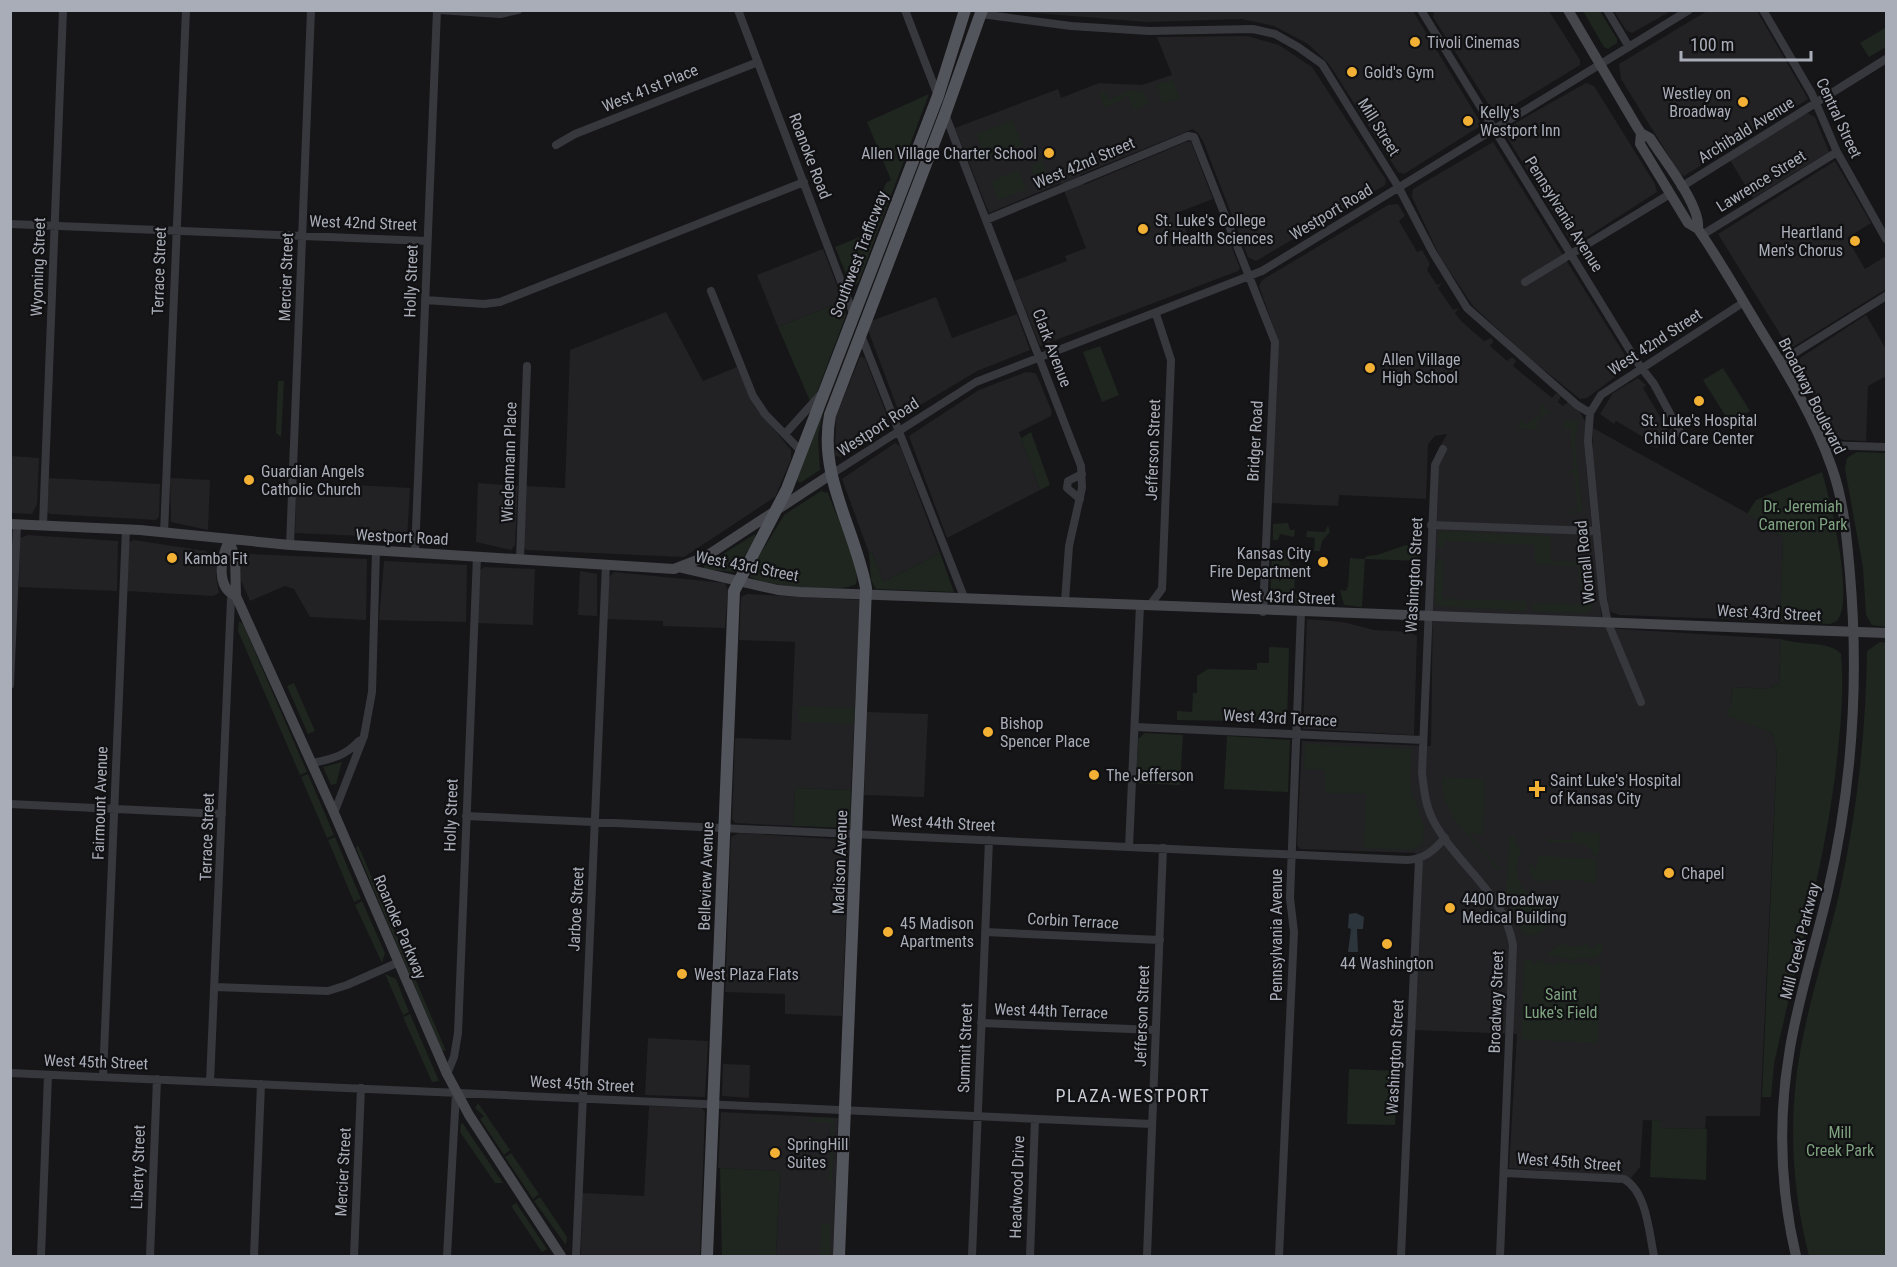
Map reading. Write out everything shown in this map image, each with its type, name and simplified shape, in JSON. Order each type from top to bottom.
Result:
[{"type":"main road","name":"Southwest Trafficway","points":[[830,475],[826,440],[830,415],[945,114],[981,12]]},
{"type":"main road","points":[[964,17],[981,12]]},
{"type":"main road","name":"Southwest Trafficway","points":[[779,508],[938,96],[964,17]]},
{"type":"main road","name":"Madison Avenue","points":[[830,475],[863,568],[866,594],[839,1257]]},
{"type":"main road","name":"Belleview Avenue","points":[[707,1257],[732,607],[737,581],[779,508]]},
{"type":"street","name":"Wyoming Street","points":[[43,525],[63,10]]},
{"type":"street","name":"Terrace Street","points":[[164,533],[186,10]]},
{"type":"street","name":"Mercier Street","points":[[290,545],[311,10]]},
{"type":"street","points":[[438,10],[500,14],[518,10]]},
{"type":"street","name":"Holly Street","points":[[415,553],[438,10]]},
{"type":"street","name":"Roanoke Road","points":[[738,10],[853,313]]},
{"type":"street","points":[[905,10],[938,96]]},
{"type":"street","name":"Broadway Boulevard","points":[[1569,10],[1599,65],[1641,133],[1650,138],[1681,187],[1699,219],[1700,232]]},
{"type":"street","points":[[1607,10],[1629,47]]},
{"type":"street","name":"Westport Road","points":[[14,524],[164,533],[229,541],[682,568],[705,557],[976,382],[1250,277],[1689,10]]},
{"type":"street","name":"Central Street","points":[[1763,10],[1815,102],[1837,152],[1887,239]]},
{"type":"street","name":"Mill Street","points":[[981,12],[1071,26],[1149,31],[1253,29],[1275,34],[1322,64],[1399,188],[1433,253],[1467,308],[1577,405],[1590,413]]},
{"type":"street","name":"Pennsylvania Avenue","points":[[1424,12],[1641,368],[1654,384],[1681,434]]},
{"type":"street","name":"Archibald Avenue","points":[[1681,187],[1887,59]]},
{"type":"street","name":"West 41st Place","points":[[556,146],[575,134],[758,62]]},
{"type":"street","name":"Clark Avenue","points":[[945,114],[1081,466],[1080,499],[1069,546],[1065,601]]},
{"type":"street","name":"Broadway Boulevard","points":[[1641,133],[1640,144],[1688,224],[1700,232],[1744,302],[1780,362],[1823,445],[1833,470],[1843,515],[1854,631]]},
{"type":"street","name":"West 42nd Street","points":[[986,220],[1188,136],[1194,137]]},
{"type":"street","name":"Bridger Road","points":[[1194,137],[1275,342],[1263,612]]},
{"type":"street","name":"Lawrence Street","points":[[1700,232],[1837,152]]},
{"type":"street","points":[[425,300],[484,304],[500,302],[804,182]]},
{"type":"street","points":[[1525,282],[1670,194]]},
{"type":"street","name":"West 42nd Street","points":[[10,224],[427,241]]},
{"type":"street","points":[[711,291],[753,396],[765,414],[801,451]]},
{"type":"street","points":[[1780,362],[1887,296]]},
{"type":"street","name":"West 42nd Street","points":[[1590,413],[1601,395],[1744,302]]},
{"type":"street","name":"Jefferson Street","points":[[1156,314],[1171,360],[1162,589]]},
{"type":"street","points":[[861,335],[901,430],[964,597]]},
{"type":"street","name":"Wiedenmann Place","points":[[520,559],[527,366]]},
{"type":"street","points":[[785,434],[824,392]]},
{"type":"street","name":"Wornall Road","points":[[1590,413],[1588,441],[1603,599],[1608,623],[1641,702]]},
{"type":"street","points":[[1823,445],[1887,447]]},
{"type":"street","name":"Washington Street","points":[[1423,740],[1435,465],[1443,449]]},
{"type":"street","points":[[1080,499],[1067,488],[1068,481],[1082,474]]},
{"type":"street","points":[[10,685],[14,524]]},
{"type":"street","points":[[1431,525],[1596,531]]},
{"type":"street","name":"Fairmount Avenue","points":[[103,1077],[126,530]]},
{"type":"street","name":"Roanoke Parkway","points":[[229,541],[235,556],[236,596],[312,763],[447,1074],[456,1093],[561,1257]]},
{"type":"street","points":[[334,813],[364,736],[372,692],[376,550]]},
{"type":"street","name":"Holly Street","points":[[447,1074],[454,1057],[458,1032],[477,556]]},
{"type":"street","name":"Jarboe Street","points":[[576,1257],[606,564]]},
{"type":"street","name":"West 43rd Street","points":[[682,568],[778,590],[1065,601],[1263,612],[1887,633]]},
{"type":"street","points":[[1130,847],[1135,727],[1145,605],[1162,589],[1174,607]]},
{"type":"street","name":"Terrace Street","points":[[210,1082],[231,599],[236,596]]},
{"type":"street","name":"Pennsylvania Avenue","points":[[1279,1257],[1294,932],[1290,898],[1301,613]]},
{"type":"street","name":"Mill Creek Parkway","points":[[1796,1257],[1784,1178],[1784,1092],[1790,1045],[1829,889],[1844,809],[1852,713],[1854,631]]},
{"type":"street","name":"West 43rd Terrace","points":[[1135,727],[1423,740]]},
{"type":"street","points":[[312,763],[348,753],[364,736]]},
{"type":"street","name":"Broadway Street","points":[[1423,740],[1425,797],[1432,817],[1445,838],[1494,897],[1504,913],[1512,938],[1500,1257]]},
{"type":"street","points":[[10,804],[222,814]]},
{"type":"street","name":"West 44th Street","points":[[466,816],[1419,859]]},
{"type":"street","points":[[1419,859],[1431,853],[1445,838]]},
{"type":"street","name":"Summit Street","points":[[972,1257],[989,840]]},
{"type":"street","name":"Jefferson Street","points":[[1147,1257],[1163,848]]},
{"type":"street","name":"Washington Street","points":[[1401,1257],[1419,859]]},
{"type":"street","name":"Corbin Terrace","points":[[985,932],[1160,940]]},
{"type":"street","points":[[215,987],[328,991],[347,986],[399,962]]},
{"type":"street","name":"West 44th Terrace","points":[[981,1023],[1156,1030]]},
{"type":"street","name":"West 45th Street","points":[[10,1073],[1152,1124]]},
{"type":"street","points":[[41,1257],[48,1075]]},
{"type":"street","name":"Liberty Street","points":[[150,1257],[157,1079]]},
{"type":"street","points":[[254,1257],[261,1084]]},
{"type":"street","name":"Mercier Street","points":[[354,1257],[362,1088]]},
{"type":"street","points":[[447,1257],[456,1093]]},
{"type":"street","name":"Headwood Drive","points":[[1030,1257],[1035,1119]]},
{"type":"street","name":"West 45th Street","points":[[1504,1173],[1624,1179],[1632,1183],[1642,1203],[1654,1257]]},
{"type":"shaded area","points":[[1009,11],[1413,11],[1482,125],[1404,174],[1398,172],[1329,64],[1308,44],[1274,26],[1242,19],[1147,22]]},
{"type":"shaded area","points":[[1434,11],[1549,11],[1580,60],[1580,65],[1498,115],[1494,113],[1433,17]]},
{"type":"shaded area","points":[[1614,11],[1671,11],[1632,33],[1626,30]]},
{"type":"shaded area","points":[[1707,11],[1757,11],[1808,99],[1684,176],[1680,174],[1621,79],[1619,64]]},
{"type":"shaded area","points":[[1247,36],[1279,45],[1312,67],[1386,180],[1385,185],[1256,261],[1248,257],[1203,141],[1193,129],[1080,175],[1084,185],[1186,142],[1191,142],[1213,199],[1179,212],[1192,246],[1227,235],[1240,268],[1238,271],[1040,346],[1014,281],[1067,261],[1065,256],[1086,248],[1065,193],[1061,183],[989,213],[955,128],[1058,89],[1061,98],[1099,83],[1142,85],[1172,75],[1157,37]]},
{"type":"shaded area","points":[[1586,83],[1594,86],[1655,184],[1657,192],[1576,244],[1571,241],[1505,134],[1510,126]]},
{"type":"shaded area","points":[[1807,113],[1815,117],[1829,152],[1753,198],[1730,160]]},
{"type":"shaded area","points":[[1493,142],[1631,365],[1587,398],[1580,399],[1528,357],[1473,306],[1440,257],[1412,197],[1413,189]]},
{"type":"shaded area","points":[[1835,161],[1871,223],[1847,238],[1865,269],[1886,256],[1886,289],[1793,347],[1788,347],[1718,234]]},
{"type":"shaded area","name":"Saint Luke's Hospital of Kansas City","points":[[1398,204],[1405,216],[1399,221],[1417,252],[1422,250],[1430,264],[1427,270],[1437,285],[1442,283],[1438,288],[1453,310],[1459,308],[1455,313],[1461,321],[1484,341],[1492,338],[1493,342],[1490,346],[1507,361],[1512,357],[1516,361],[1513,366],[1552,398],[1556,393],[1561,396],[1558,402],[1563,406],[1568,402],[1580,412],[1586,423],[1586,466],[1601,614],[1605,628],[1781,639],[1779,684],[1768,689],[1733,687],[1727,714],[1772,733],[1777,751],[1760,1116],[1706,1116],[1705,1129],[1661,1128],[1660,1121],[1643,1120],[1640,1167],[1631,1178],[1509,1168],[1517,1034],[1414,1030],[1422,863],[1415,853],[1300,849],[1297,845],[1302,741],[1431,746],[1435,456],[1447,434],[1435,436],[1428,444],[1426,499],[1339,495],[1338,506],[1272,503],[1277,337],[1259,286],[1262,280],[1388,205]]},
{"type":"shaded area","points":[[823,249],[843,301],[778,327],[757,275]]},
{"type":"shaded area","points":[[936,297],[952,338],[1017,314],[1030,350],[977,371],[902,416],[868,330],[871,321]]},
{"type":"shaded area","points":[[666,312],[703,381],[737,367],[754,405],[791,450],[791,459],[775,497],[684,557],[526,550],[523,545],[525,486],[565,488],[570,350]]},
{"type":"shaded area","points":[[1866,315],[1886,349],[1886,376],[1868,386],[1866,441],[1843,440],[1835,435],[1798,368],[1797,360]]},
{"type":"shaded area","points":[[860,357],[865,358],[890,424],[841,457],[835,456],[836,416]]},
{"type":"shaded area","points":[[1026,372],[1035,373],[1052,412],[1051,416],[1019,432],[1040,490],[947,538],[909,436],[979,390]]},
{"type":"shaded area","points":[[1638,378],[1646,385],[1643,388],[1668,430],[1672,429],[1675,434],[1657,448],[1646,444],[1648,440],[1616,421],[1614,424],[1600,414],[1613,393]]},
{"type":"shaded area","points":[[1593,428],[1747,513],[1783,538],[1780,621],[1620,615],[1611,612],[1608,605],[1593,453]]},
{"type":"shaded area","points":[[895,443],[900,446],[940,553],[883,582],[872,552],[869,553],[842,479]]},
{"type":"shaded area","points":[[11,456],[39,458],[37,504],[32,514],[11,513]]},
{"type":"shaded area","points":[[49,478],[160,484],[159,516],[156,520],[50,514],[47,512]]},
{"type":"shaded area","points":[[170,478],[210,480],[208,530],[171,522]]},
{"type":"shaded area","points":[[478,483],[518,486],[515,545],[511,550],[476,542]]},
{"type":"shaded area","points":[[335,484],[410,488],[407,538],[295,533],[296,490],[334,493]]},
{"type":"shaded area","points":[[28,535],[118,541],[117,591],[19,587],[20,538]]},
{"type":"shaded area","points":[[134,540],[206,551],[218,564],[216,576],[219,593],[213,596],[127,591],[129,542]]},
{"type":"shaded area","points":[[248,554],[367,559],[366,620],[310,617],[294,589],[285,586],[250,601],[240,578],[239,564]]},
{"type":"shaded area","points":[[384,561],[467,565],[466,622],[379,620]]},
{"type":"shaded area","points":[[484,567],[535,569],[533,625],[477,623],[479,571]]},
{"type":"shaded area","points":[[580,571],[597,574],[597,616],[578,615]]},
{"type":"shaded area","points":[[614,572],[725,583],[728,590],[725,628],[663,626],[663,621],[607,619],[609,577]]},
{"type":"shaded area","points":[[747,594],[860,600],[851,790],[795,788],[793,826],[735,823],[732,819],[735,738],[791,740],[795,642],[739,640],[741,597]]},
{"type":"shaded area","points":[[1307,619],[1343,622],[1374,630],[1409,632],[1417,636],[1414,735],[1303,729]]},
{"type":"shaded area","points":[[867,712],[928,714],[924,797],[864,795]]},
{"type":"shaded area","points":[[739,833],[849,840],[842,1016],[785,1014],[785,994],[725,992],[731,837]]},
{"type":"shaded area","points":[[1356,913],[1364,917],[1363,929],[1357,929],[1358,952],[1348,952],[1351,929],[1348,928],[1349,914]]},
{"type":"shaded area","points":[[648,1038],[708,1041],[705,1097],[645,1095]]},
{"type":"shaded area","points":[[723,1064],[750,1065],[749,1098],[722,1096]]},
{"type":"shaded area","points":[[649,1106],[702,1108],[705,1112],[700,1256],[581,1256],[582,1193],[644,1196]]},
{"type":"shaded area","points":[[721,1112],[838,1118],[833,1256],[776,1256],[780,1171],[718,1168]]},
{"type":"green space","points":[[1583,11],[1600,11],[1617,39],[1617,43],[1608,49],[1604,47]]},
{"type":"green space","points":[[1885,28],[1886,47],[1869,57],[1860,43]]},
{"type":"green space","points":[[1173,80],[1179,96],[1177,100],[1162,103],[1157,84]]},
{"type":"green space","points":[[1131,90],[1144,92],[1149,104],[1134,110],[1128,96],[1105,108],[1099,93],[1104,91],[1108,100]]},
{"type":"green space","points":[[929,94],[859,281],[856,285],[850,284],[835,247],[865,235],[886,183],[891,180],[867,122]]},
{"type":"green space","points":[[1012,120],[1023,145],[986,159],[976,134]]},
{"type":"green space","points":[[1042,161],[1050,179],[1037,185],[1031,170],[1034,164]]},
{"type":"green space","points":[[1018,170],[1026,189],[999,200],[991,181]]},
{"type":"green space","points":[[843,301],[846,315],[817,392],[810,401],[778,327]]},
{"type":"green space","points":[[1100,346],[1119,395],[1102,402],[1083,352]]},
{"type":"green space","points":[[1723,368],[1750,411],[1730,423],[1703,380]]},
{"type":"green space","points":[[278,381],[284,381],[281,437],[276,433]]},
{"type":"green space","points":[[1540,403],[1553,416],[1547,412],[1536,423],[1538,430],[1517,428],[1523,419],[1526,425],[1541,413]]},
{"type":"green space","points":[[825,404],[818,436],[820,470],[800,483],[797,480]]},
{"type":"green space","points":[[1578,420],[1575,445],[1582,512],[1570,514],[1571,511],[1578,510],[1574,473],[1567,472],[1574,469],[1570,429],[1562,427],[1566,421]]},
{"type":"green space","points":[[1031,432],[1050,485],[1040,490],[1021,438]]},
{"type":"green space","points":[[1857,452],[1886,453],[1886,627],[1872,625],[1866,615],[1863,568],[1845,469],[1847,458]]},
{"type":"green space","name":"Dr. Jeremiah Cameron Park","points":[[1822,472],[1839,549],[1842,572],[1842,610],[1837,621],[1830,624],[1780,621],[1783,538],[1747,514],[1756,500]]},
{"type":"green space","points":[[821,491],[828,493],[846,540],[855,566],[856,584],[835,588],[803,588],[750,577],[756,561],[784,515]]},
{"type":"green space","points":[[1288,523],[1290,530],[1295,530],[1294,537],[1280,534],[1278,540],[1273,540],[1273,524]]},
{"type":"green space","points":[[1328,525],[1330,532],[1322,541],[1320,551],[1314,551],[1315,538],[1306,537],[1307,531],[1325,532]]},
{"type":"green space","points":[[1438,531],[1551,536],[1551,561],[1588,562],[1592,609],[1587,613],[1574,613],[1574,604],[1582,604],[1578,566],[1535,564],[1535,545],[1445,541],[1444,547],[1438,547]]},
{"type":"green space","points":[[755,534],[756,538],[734,572],[704,569],[704,566]]},
{"type":"green space","points":[[1406,545],[1417,550],[1419,561],[1365,559],[1362,607],[1344,605],[1340,590],[1346,591],[1348,586],[1350,558],[1364,559],[1367,556]]},
{"type":"green space","points":[[1286,550],[1289,553],[1290,566],[1296,566],[1295,576],[1271,575],[1272,551]]},
{"type":"green space","points":[[872,552],[883,582],[940,553],[954,592],[876,589],[871,580],[869,553]]},
{"type":"green space","points":[[1440,558],[1444,563],[1442,599],[1526,601],[1526,611],[1437,606],[1435,602],[1436,563]]},
{"type":"green space","points":[[1271,578],[1279,579],[1279,582],[1282,579],[1295,579],[1294,594],[1303,595],[1312,591],[1310,600],[1302,604],[1270,602]]},
{"type":"green space","points":[[1533,603],[1573,604],[1573,613],[1533,611]]},
{"type":"green space","points":[[239,621],[243,624],[307,772],[300,775],[238,631]]},
{"type":"green space","points":[[1781,639],[1822,645],[1841,654],[1842,706],[1826,836],[1774,1064],[1771,1097],[1762,1097],[1777,751],[1772,733],[1726,715],[1731,704],[1733,687],[1768,689],[1779,684]]},
{"type":"green space","name":"Mill Creek Park","points":[[1880,642],[1886,643],[1886,1256],[1809,1256],[1800,1215],[1795,1174],[1793,1132],[1795,1090],[1802,1039],[1840,890],[1851,831],[1860,771],[1867,651]]},
{"type":"green space","points":[[1269,647],[1289,648],[1287,722],[1177,720],[1177,711],[1192,712],[1193,693],[1197,693],[1197,676],[1208,669],[1257,670],[1257,663],[1269,663]]},
{"type":"green space","points":[[294,683],[315,731],[308,734],[287,686]]},
{"type":"green space","points":[[799,706],[855,708],[854,724],[798,722]]},
{"type":"green space","points":[[1145,733],[1183,735],[1180,785],[1136,783],[1138,739]]},
{"type":"green space","points":[[1227,736],[1290,740],[1288,792],[1224,789]]},
{"type":"green space","points":[[1305,744],[1411,749],[1410,787],[1424,827],[1423,844],[1412,850],[1364,848],[1366,794],[1325,793],[1325,770],[1304,769]]},
{"type":"green space","points":[[342,762],[336,784],[331,785],[323,767]]},
{"type":"green space","points":[[308,774],[334,835],[327,838],[301,777]]},
{"type":"green space","points":[[1442,777],[1485,779],[1483,834],[1468,833],[1501,870],[1498,871],[1453,817],[1443,792]]},
{"type":"green space","points":[[795,788],[851,790],[850,828],[793,826]]},
{"type":"green space","points":[[1572,832],[1600,833],[1599,853],[1594,856],[1587,846],[1581,844],[1547,842],[1547,839],[1571,840]]},
{"type":"green space","points":[[1510,835],[1515,836],[1515,843],[1522,850],[1517,863],[1518,880],[1528,892],[1548,904],[1551,911],[1551,922],[1541,933],[1527,936],[1522,932],[1506,893]]},
{"type":"green space","points":[[335,837],[361,899],[354,902],[328,840]]},
{"type":"green space","points":[[358,845],[446,1051],[442,1050],[356,848]]},
{"type":"green space","points":[[1538,856],[1597,859],[1596,884],[1578,880],[1535,881],[1531,877],[1529,868],[1532,860],[1533,867],[1537,868]]},
{"type":"green space","points":[[362,901],[385,953],[382,963],[355,905]]},
{"type":"green space","points":[[1602,941],[1602,954],[1591,960],[1589,957],[1571,960],[1545,954],[1560,944],[1575,947],[1587,944],[1590,949]]},
{"type":"green space","name":"Saint Luke's Field","points":[[1529,959],[1534,965],[1539,960],[1555,965],[1556,961],[1574,964],[1587,962],[1590,967],[1601,963],[1598,1043],[1521,1039],[1524,962]]},
{"type":"green space","points":[[385,974],[396,979],[409,1012],[403,1015]]},
{"type":"green space","points":[[410,1014],[439,1081],[432,1082],[403,1017]]},
{"type":"green space","points":[[1349,1069],[1398,1071],[1395,1125],[1347,1124]]},
{"type":"green space","points":[[478,1103],[510,1150],[504,1155],[480,1119],[484,1116],[475,1108]]},
{"type":"green space","points":[[815,1118],[834,1119],[832,1181],[829,1181],[831,1123],[806,1121]]},
{"type":"green space","points":[[1652,1120],[1661,1121],[1661,1128],[1707,1129],[1706,1180],[1650,1177]]},
{"type":"green space","points":[[461,1123],[503,1183],[495,1183],[460,1132]]},
{"type":"green space","points":[[511,1153],[539,1194],[533,1199],[505,1157]]},
{"type":"green space","points":[[720,1168],[780,1171],[776,1256],[722,1256]]},
{"type":"green space","points":[[540,1197],[567,1237],[566,1245],[534,1201]]},
{"type":"green space","points":[[516,1203],[547,1249],[542,1252],[511,1206]]},
{"type":"green space","points":[[822,1222],[831,1225],[830,1255],[820,1256]]},
{"type":"place","name":"Tivoli Cinemas","points":[[1415,42]]},
{"type":"place","name":"Gold's Gym","points":[[1352,72]]},
{"type":"place","name":"Westley on Broadway","points":[[1743,102]]},
{"type":"place","name":"Kelly's Westport Inn","points":[[1468,121]]},
{"type":"place","name":"Allen Village Charter School","points":[[1049,153]]},
{"type":"place","name":"St. Luke's College of Health Sciences","points":[[1143,229]]},
{"type":"place","name":"Heartland Men's Chorus","points":[[1855,241]]},
{"type":"place","name":"Allen Village High School","points":[[1370,368]]},
{"type":"place","name":"St. Luke's Hospital Child Care Center","points":[[1699,401]]},
{"type":"place","name":"Guardian Angels Catholic Church","points":[[249,480]]},
{"type":"place","name":"Kamba Fit","points":[[172,558]]},
{"type":"place","name":"Kansas City Fire Department","points":[[1323,562]]},
{"type":"place","name":"Bishop Spencer Place","points":[[988,732]]},
{"type":"place","name":"The Jefferson","points":[[1094,775]]},
{"type":"place","name":"Saint Luke's Hospital of Kansas City","points":[[1537,789]]},
{"type":"place","name":"Chapel","points":[[1669,873]]},
{"type":"place","name":"4400 Broadway Medical Building","points":[[1450,908]]},
{"type":"place","name":"45 Madison Apartments","points":[[888,932]]},
{"type":"place","name":"44 Washington","points":[[1387,944]]},
{"type":"place","name":"West Plaza Flats","points":[[682,974]]},
{"type":"place","name":"SpringHill Suites","points":[[775,1153]]},
{"type":"district","name":"PLAZA-WESTPORT","points":[[1133,1095]]}]
